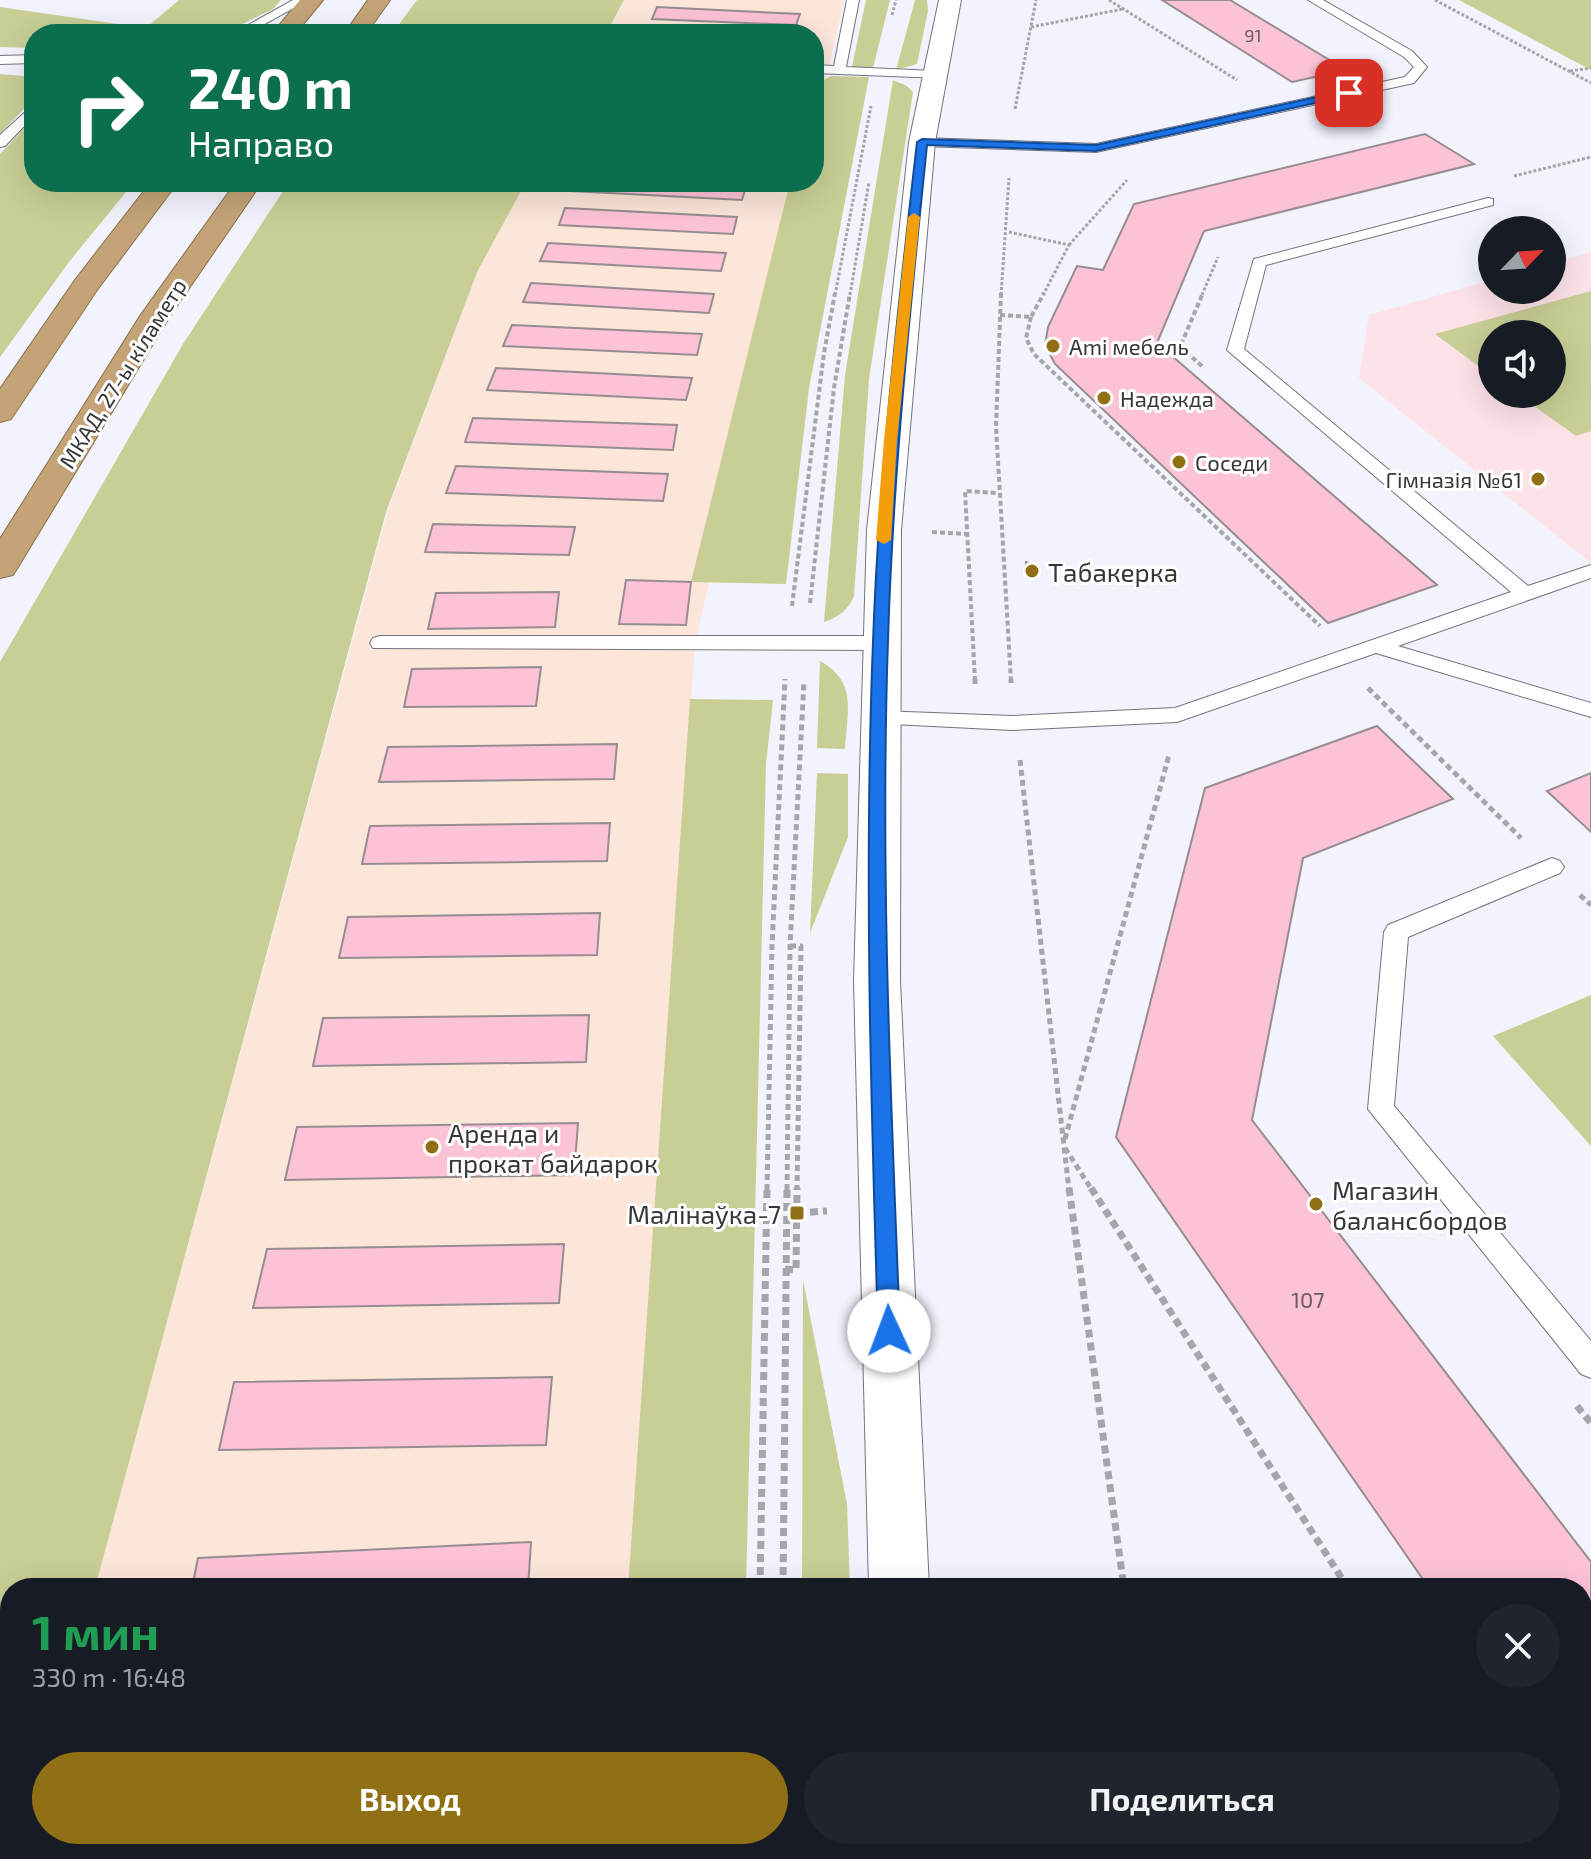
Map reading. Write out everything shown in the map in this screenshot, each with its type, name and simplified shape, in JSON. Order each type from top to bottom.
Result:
[{"type":"highway","points":[[292,24],[312,0]]},
{"type":"highway","points":[[362,24],[379,0]]},
{"type":"highway","points":[[0,412],[85,286],[157,192]]},
{"type":"highway","name":"МКАД, 27-ы кіламетр","points":[[0,567],[155,316],[242,192]]},
{"type":"main road","points":[[899,1578],[877,981],[880,643],[890,440],[922,142],[950,0]]},
{"type":"lane","points":[[257,24],[302,0]]},
{"type":"lane","points":[[839,71],[853,0]]},
{"type":"lane","points":[[922,142],[1096,148],[1409,80],[1421,67],[1408,54],[1314,0]]},
{"type":"lane","points":[[0,60],[24,59]]},
{"type":"lane","points":[[824,70],[935,75]]},
{"type":"lane","points":[[0,143],[24,118]]},
{"type":"lane","points":[[1488,202],[1259,262],[1235,350],[1525,594]]},
{"type":"lane","points":[[880,718],[1012,723],[1177,715],[1591,571]]},
{"type":"lane","points":[[380,643],[880,643]]},
{"type":"lane","points":[[1376,646],[1591,710]]},
{"type":"lane","points":[[1552,867],[1396,932],[1381,1109],[1591,1364]]},
{"type":"path","points":[[760,1578],[772,946],[796,642],[824,353],[896,0]]},
{"type":"path","points":[[882,73],[904,0]]},
{"type":"path","points":[[1036,0],[1009,144],[1009,232],[997,342],[997,493],[1012,723],[1020,763],[1063,1145],[1123,1578]]},
{"type":"path","points":[[1109,0],[1246,86]]},
{"type":"path","points":[[1435,0],[1591,83]]},
{"type":"path","points":[[1031,27],[1123,9]]},
{"type":"path","points":[[1569,72],[1591,68]]},
{"type":"path","points":[[783,1578],[796,642],[871,168]]},
{"type":"path","points":[[1130,176],[1069,245],[1031,317],[1026,338],[1034,354],[1329,635]]},
{"type":"path","points":[[1009,232],[1069,245]]},
{"type":"path","points":[[1000,315],[1031,317]]},
{"type":"path","points":[[972,654],[965,491],[997,493]]},
{"type":"path","points":[[1358,679],[1591,905]]},
{"type":"path","points":[[1171,748],[1063,1145],[1342,1578]]},
{"type":"path","points":[[785,1269],[796,1270],[801,946],[790,946]]},
{"type":"shaded area","points":[[625,0],[844,0],[824,88],[824,24],[612,24]]},
{"type":"shaded area","points":[[520,192],[800,192],[695,643],[629,1578],[98,1578],[388,510],[479,267]]},
{"type":"shaded area","name":"Гімназія №61","points":[[1591,252],[1591,563],[1359,378],[1369,315],[1478,284],[1478,304],[1566,304],[1566,259]]},
{"type":"green space","points":[[179,0],[281,0],[273,9],[242,24],[151,24]]},
{"type":"green space","points":[[417,0],[624,0],[611,24],[399,24]]},
{"type":"green space","points":[[866,0],[890,0],[873,68],[852,67]]},
{"type":"green space","points":[[915,0],[927,0],[928,11],[917,64],[896,70]]},
{"type":"green space","points":[[1459,0],[1591,0],[1591,70]]},
{"type":"green space","points":[[0,7],[118,24],[24,24],[24,48],[0,47]]},
{"type":"green space","points":[[0,74],[24,76],[24,109],[0,134]]},
{"type":"green space","points":[[831,76],[869,77],[809,388],[786,584],[691,582],[788,192],[824,192],[824,80]]},
{"type":"green space","points":[[893,80],[913,92],[869,379],[854,596],[842,612],[824,622],[845,375]]},
{"type":"green space","points":[[24,129],[24,192],[126,192],[69,262],[0,357],[0,154]]},
{"type":"green space","points":[[282,192],[521,192],[478,270],[386,512],[98,1578],[0,1578],[0,662],[183,344]]},
{"type":"green space","points":[[1591,291],[1591,431],[1576,436],[1537,408],[1566,408],[1566,320],[1486,320],[1544,304],[1566,304],[1566,298]]},
{"type":"green space","points":[[1478,322],[1478,366],[1435,334]]},
{"type":"green space","points":[[820,661],[832,669],[845,688],[848,710],[845,749],[817,748]]},
{"type":"green space","points":[[690,699],[773,700],[766,764],[746,1578],[629,1578]]},
{"type":"green space","points":[[817,773],[848,774],[848,837],[810,933]]},
{"type":"green space","points":[[1591,995],[1591,1146],[1493,1036]]},
{"type":"green space","points":[[803,1280],[847,1504],[850,1578],[802,1578]]},
{"type":"building","points":[[1162,0],[1230,0],[1346,70],[1292,82]]},
{"type":"building","points":[[657,7],[800,14],[796,24],[652,19]]},
{"type":"building","points":[[1425,134],[1474,164],[1204,231],[1157,343],[1437,585],[1328,623],[1055,364],[1045,345],[1048,327],[1077,266],[1103,270],[1134,204]]},
{"type":"building","points":[[591,192],[744,192],[742,200]]},
{"type":"building","points":[[565,208],[737,217],[733,234],[559,225]]},
{"type":"building","points":[[548,243],[726,253],[721,271],[540,261]]},
{"type":"building","points":[[531,283],[714,294],[709,313],[523,302]]},
{"type":"building","points":[[512,325],[702,334],[697,355],[503,346]]},
{"type":"building","points":[[496,368],[692,378],[686,400],[487,390]]},
{"type":"building","points":[[473,418],[677,425],[673,450],[465,442]]},
{"type":"building","points":[[456,466],[668,474],[663,501],[446,493]]},
{"type":"building","points":[[433,524],[575,527],[569,555],[425,552]]},
{"type":"building","name":"Табакерка","points":[[1026,562],[1038,566],[1038,576],[1025,575]]},
{"type":"building","points":[[626,580],[691,582],[686,625],[619,624]]},
{"type":"building","points":[[559,592],[555,627],[428,629],[436,593]]},
{"type":"building","points":[[541,667],[536,706],[404,707],[412,669]]},
{"type":"building","points":[[1377,726],[1453,799],[1303,858],[1252,1120],[1591,1562],[1591,1578],[1422,1578],[1116,1137],[1205,788]]},
{"type":"building","points":[[617,744],[614,779],[379,782],[388,747]]},
{"type":"building","points":[[1591,773],[1591,832],[1547,791]]},
{"type":"building","points":[[610,823],[607,861],[362,864],[370,826]]},
{"type":"building","points":[[600,913],[597,955],[339,958],[348,917]]},
{"type":"building","points":[[589,1015],[586,1062],[313,1066],[323,1018]]},
{"type":"building","points":[[578,1123],[574,1175],[285,1180],[297,1127]]},
{"type":"building","points":[[564,1244],[559,1303],[253,1308],[267,1249]]},
{"type":"building","points":[[552,1377],[546,1445],[219,1450],[234,1382]]},
{"type":"building","points":[[531,1542],[529,1578],[194,1578],[198,1558]]},
{"type":"slow traffic","points":[[884,540],[890,440],[914,217]]},
{"type":"place","name":"Ami мебель","points":[[1053,346]]},
{"type":"place","name":"Надежда","points":[[1104,398]]},
{"type":"place","name":"Соседи","points":[[1179,462]]},
{"type":"place","name":"Гімназія №61","points":[[1538,479]]},
{"type":"place","name":"Табакерка","points":[[1032,571]]},
{"type":"place","name":"Аренда и прокат байдарок","points":[[432,1147]]},
{"type":"place","name":"Магазин балансбордов","points":[[1316,1204]]},
{"type":"place","name":"Малінаўка-7","points":[[797,1213]]},
{"type":"route","points":[[889,1331],[877,981],[880,643],[890,440],[922,142],[1096,148],[1349,93]]}]
